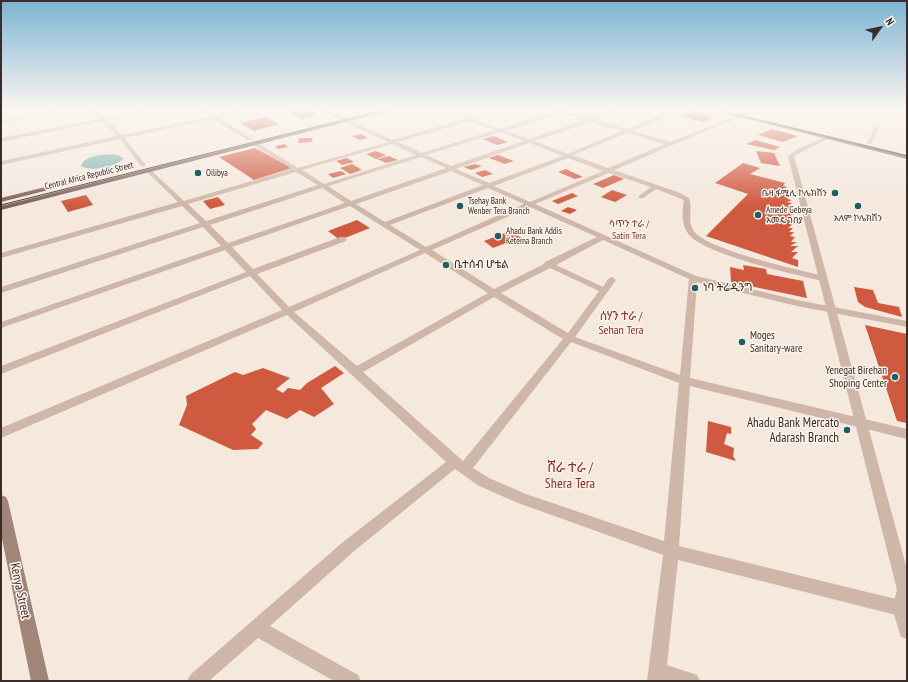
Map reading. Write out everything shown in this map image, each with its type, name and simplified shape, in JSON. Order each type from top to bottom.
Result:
[{"type":"main road","name":"Central Africa Republic Street","points":[[1,208],[146,168],[253,142]]},
{"type":"main road","points":[[843,142],[907,157]]},
{"type":"main road","points":[[864,142],[907,152]]},
{"type":"main road","name":"Central Africa Republic Street","points":[[128,169],[146,168]]},
{"type":"main road","name":"Central Africa Republic Street","points":[[1,200],[74,182]]},
{"type":"main road","name":"Kenya Street","points":[[1,501],[40,681]]},
{"type":"street","points":[[1,163],[94,142]]},
{"type":"street","points":[[125,142],[146,168],[204,223],[288,311],[459,465],[484,482],[523,499],[671,551],[904,609]]},
{"type":"street","points":[[253,142],[325,185],[494,293],[569,338],[683,380],[907,434]]},
{"type":"street","points":[[1,256],[181,202],[392,142],[693,278],[797,303],[907,324]]},
{"type":"street","points":[[1,290],[204,223],[463,142]]},
{"type":"street","points":[[1,325],[352,202],[531,142],[678,194],[687,199],[685,218],[687,227],[693,236],[700,240],[743,256],[822,278]]},
{"type":"street","points":[[385,224],[489,186],[602,142]]},
{"type":"street","points":[[663,142],[670,144]]},
{"type":"street","points":[[1,433],[288,311],[425,249],[676,142]]},
{"type":"street","points":[[821,142],[791,156],[905,590],[904,609],[907,631]]},
{"type":"street","points":[[640,197],[656,186]]},
{"type":"street","points":[[356,371],[494,293],[548,264],[604,237]]},
{"type":"street","points":[[1,370],[251,273],[343,240]]},
{"type":"street","points":[[548,264],[605,292]]},
{"type":"street","points":[[691,681],[657,676],[671,551],[683,380],[693,278]]},
{"type":"street","points":[[196,681],[348,547],[459,465],[569,338],[605,292],[612,280]]},
{"type":"street","points":[[257,628],[352,681]]},
{"type":"water","points":[[118,155],[123,158],[122,160],[108,167],[91,169],[81,166],[83,162],[92,157]]},
{"type":"building","points":[[490,142],[508,142],[497,145]]},
{"type":"building","points":[[751,142],[762,142],[780,147],[774,150],[746,144]]},
{"type":"building","points":[[285,144],[288,147],[278,149],[275,146]]},
{"type":"building","points":[[255,148],[292,168],[254,180],[219,157]]},
{"type":"building","points":[[376,151],[386,155],[376,159],[366,154]]},
{"type":"building","points":[[756,151],[774,153],[780,166],[761,163]]},
{"type":"building","points":[[498,155],[514,161],[505,164],[489,158]]},
{"type":"building","points":[[389,156],[398,160],[386,163],[377,159]]},
{"type":"building","points":[[347,158],[354,162],[342,165],[336,161]]},
{"type":"building","name":"Amede Gebeya አመዴ ገበያ","points":[[743,163],[760,168],[750,174],[785,183],[783,186],[787,187],[784,189],[788,190],[785,192],[790,193],[786,196],[791,196],[787,199],[792,200],[787,202],[792,203],[787,206],[793,207],[788,210],[793,210],[788,213],[793,214],[788,217],[793,217],[788,220],[792,221],[788,224],[793,224],[788,228],[793,228],[789,232],[794,232],[790,236],[795,237],[791,242],[797,242],[790,246],[798,246],[791,252],[798,252],[792,258],[798,260],[798,267],[706,236],[748,194],[715,183]]},
{"type":"building","points":[[352,164],[362,170],[350,174],[340,168]]},
{"type":"building","points":[[475,164],[482,166],[471,170],[464,167]]},
{"type":"building","points":[[566,169],[583,177],[575,179],[558,172]]},
{"type":"building","points":[[485,170],[493,174],[482,177],[475,173]]},
{"type":"building","points":[[341,171],[346,174],[333,178],[328,174]]},
{"type":"building","points":[[614,175],[624,179],[603,188],[593,184]]},
{"type":"building","points":[[612,190],[627,195],[615,202],[601,197]]},
{"type":"building","points":[[572,193],[578,196],[558,204],[552,201]]},
{"type":"building","points":[[86,195],[93,205],[68,212],[61,201]]},
{"type":"building","points":[[218,197],[225,205],[210,209],[203,201]]},
{"type":"building","points":[[568,207],[577,210],[570,214],[561,211]]},
{"type":"building","points":[[357,220],[370,228],[340,240],[328,231]]},
{"type":"building","points":[[505,233],[514,234],[526,240],[512,245],[508,242],[493,248],[484,241]]},
{"type":"building","points":[[743,265],[766,269],[767,274],[803,281],[807,298],[731,282],[730,267],[744,270]]},
{"type":"building","points":[[854,287],[873,290],[878,303],[899,307],[902,317],[865,307],[858,302]]},
{"type":"building","name":"Yenegat Birehan Shoping Center","points":[[865,325],[907,334],[907,423],[897,421]]},
{"type":"building","points":[[335,366],[344,373],[321,388],[334,404],[314,417],[300,410],[287,419],[266,410],[252,424],[256,429],[251,435],[263,443],[258,449],[233,450],[179,425],[187,405],[186,396],[235,372],[243,375],[263,368],[290,378],[276,389],[283,393],[288,388],[300,390],[307,383]]},
{"type":"building","points":[[708,421],[731,427],[731,434],[727,433],[724,444],[734,448],[733,456],[736,461],[706,452]]},
{"type":"tram line","points":[[1,205],[255,142]]},
{"type":"tram line","points":[[849,142],[907,156]]},
{"type":"place","name":"Oilibya","points":[[198,173]]},
{"type":"place","name":"ቤዛ ፋሚሊ ኮሌክሽን","points":[[835,193]]},
{"type":"place","name":"Tsehay Bank Wenber Tera Branch","points":[[460,206]]},
{"type":"place","name":"አለም ኮሌክሽን","points":[[858,206]]},
{"type":"place","name":"Amede Gebeya አመዴ ገበያ","points":[[758,215]]},
{"type":"place","name":"Ahadu Bank Addis Ketema Branch","points":[[498,236]]},
{"type":"place","name":"ቤተሰብ ሆቴል","points":[[446,265]]},
{"type":"place","name":"ነባ ትሬዲንግ","points":[[695,288]]},
{"type":"place","name":"Moges Sanitary-ware","points":[[742,342]]},
{"type":"place","name":"Yenegat Birehan Shoping Center","points":[[895,377]]},
{"type":"place","name":"Ahadu Bank Mercato Adarash Branch","points":[[847,430]]},
{"type":"district","name":"ሳጥን ተራ / Satin Tera","points":[[629,230]]},
{"type":"district","name":"ሰሃን ተራ / Sehan Tera","points":[[621,324]]},
{"type":"district","name":"ሸራ ተራ / Shera Tera","points":[[570,476]]}]
